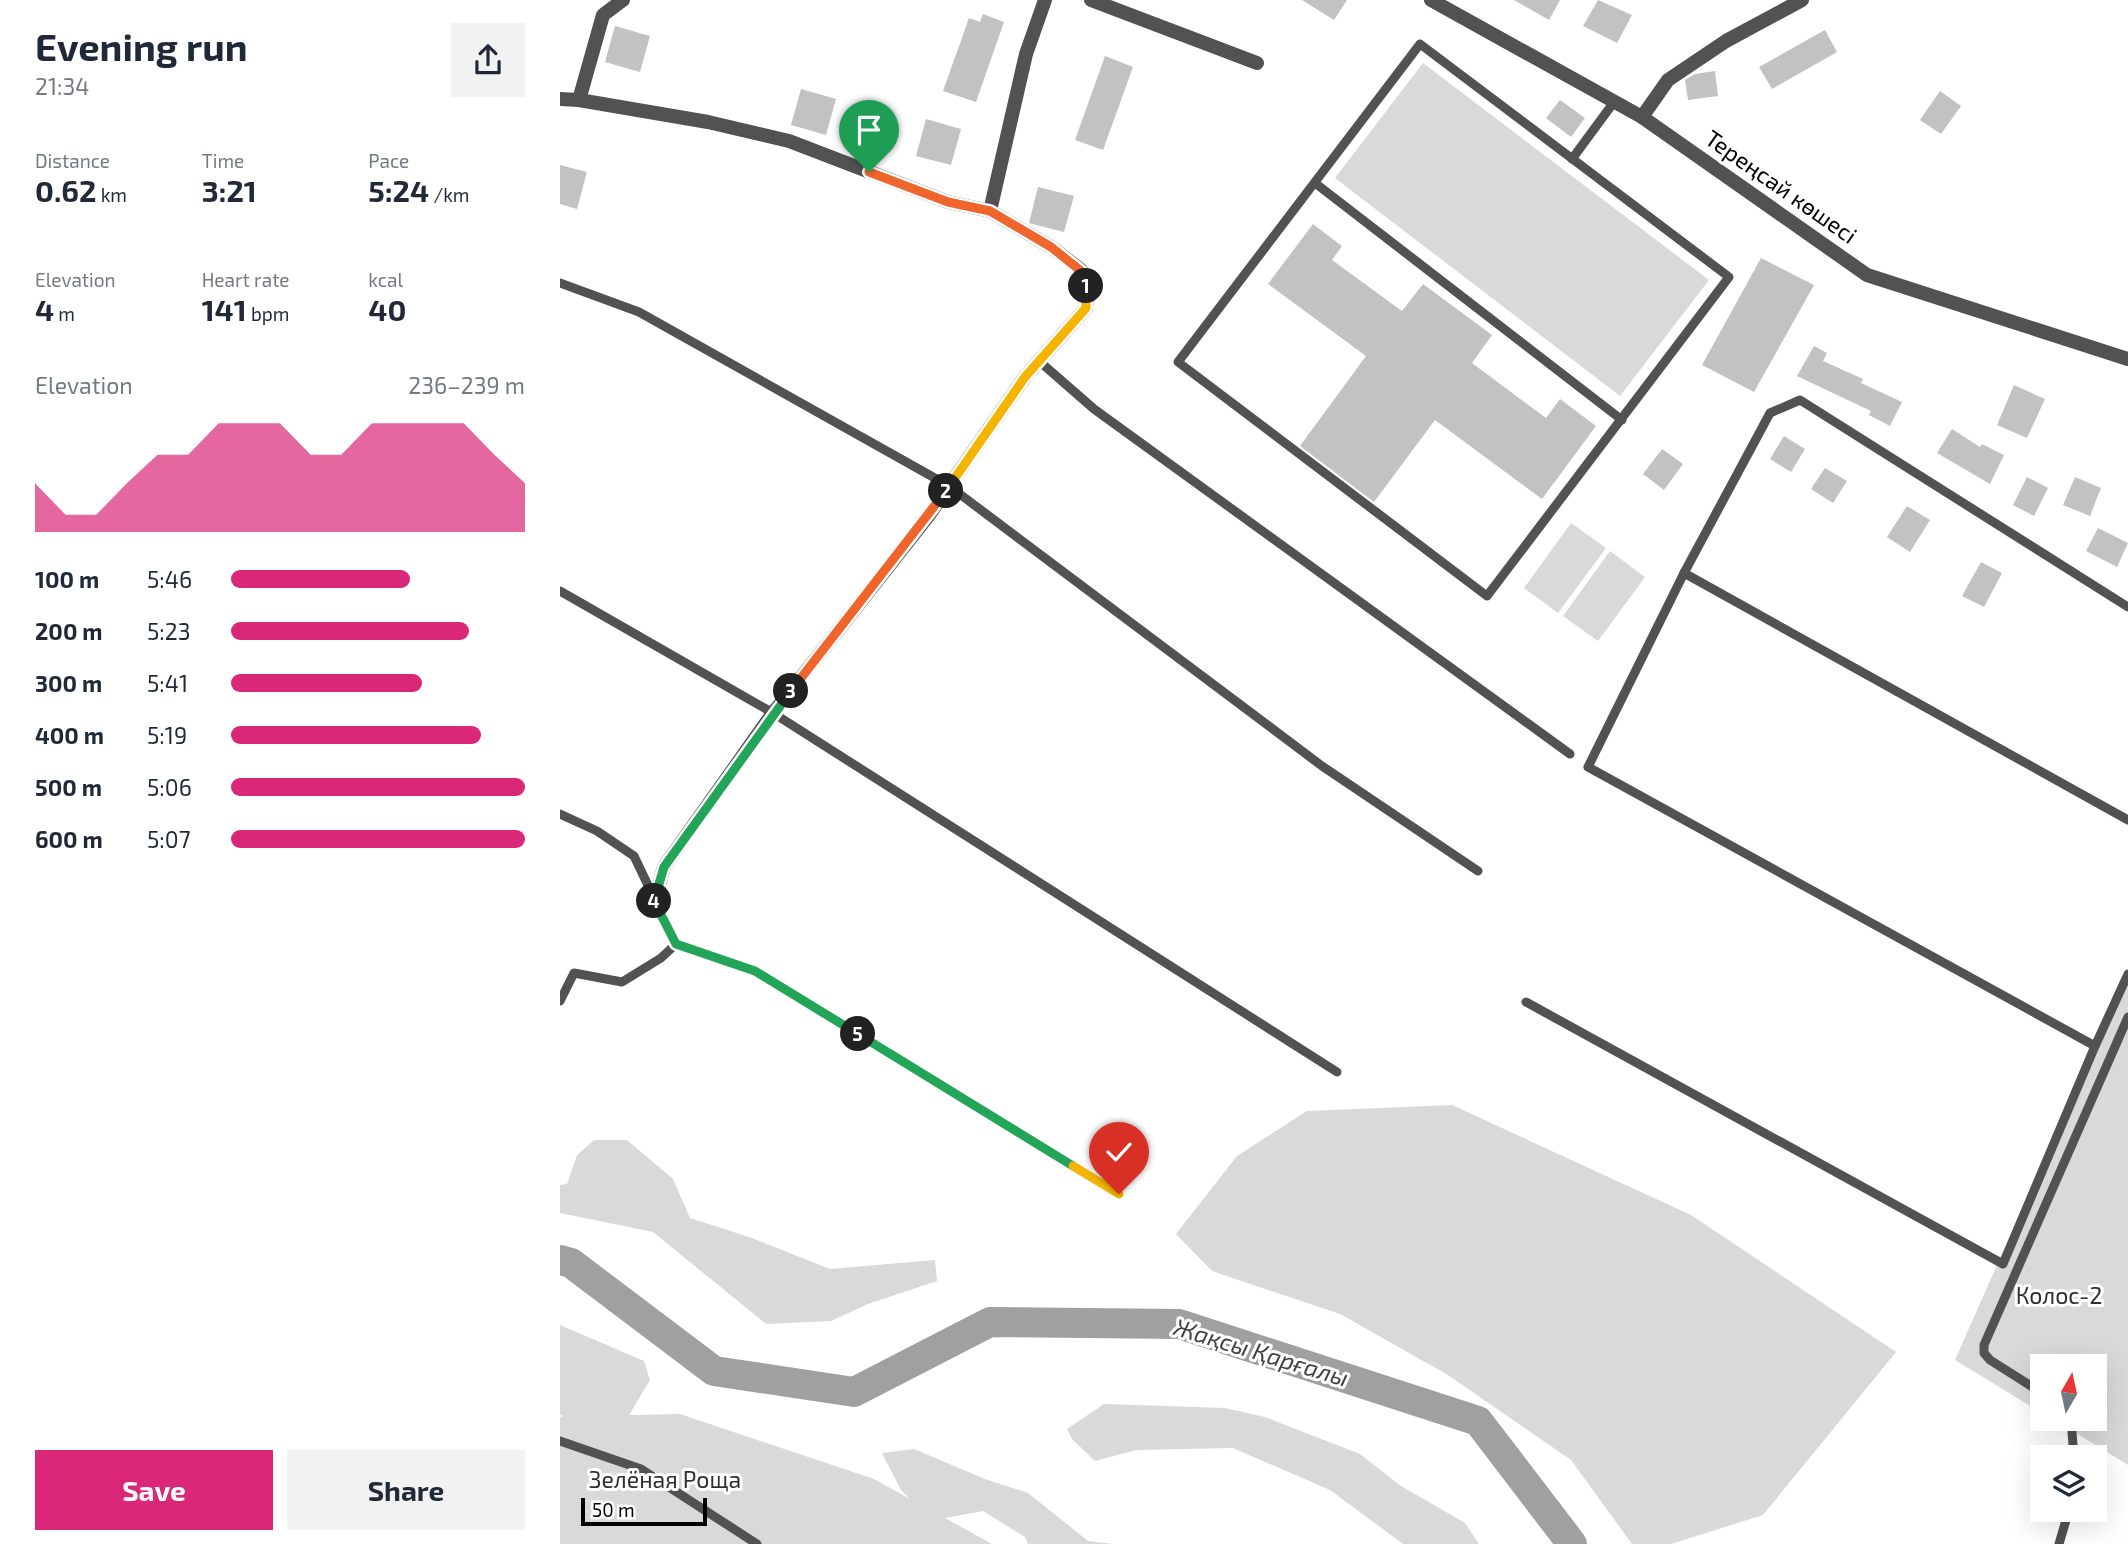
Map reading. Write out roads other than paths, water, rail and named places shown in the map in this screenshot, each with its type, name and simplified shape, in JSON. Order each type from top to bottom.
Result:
[{"type":"street","points":[[579,100],[603,15],[623,0]]},
{"type":"street","points":[[1091,0],[1257,62]]},
{"type":"street","name":"Тереңсай көшесі","points":[[1431,0],[1642,117],[1867,275],[2128,359]]},
{"type":"street","points":[[1642,117],[1668,80],[1726,41],[1802,0]]},
{"type":"street","points":[[990,211],[1026,54],[1043,1]]},
{"type":"street","points":[[560,99],[708,122],[789,141],[948,202],[990,211],[1051,247],[1081,271],[1087,290],[1086,308],[1039,361],[949,486],[773,713],[664,867],[654,902]]},
{"type":"lane","points":[[1420,44],[1572,159],[1729,276],[1487,596],[1178,362],[1420,44]]},
{"type":"lane","points":[[1572,159],[1614,102]]},
{"type":"lane","points":[[1315,183],[1622,420]]},
{"type":"lane","points":[[560,283],[639,312],[949,486],[1322,766],[1478,871]]},
{"type":"lane","points":[[1039,361],[1094,409],[1570,754]]},
{"type":"lane","points":[[2095,1046],[1588,767],[1684,573],[1770,413],[1800,400],[2128,607]]},
{"type":"lane","points":[[1684,573],[2128,820]]},
{"type":"lane","points":[[560,591],[773,713],[1337,1072]]},
{"type":"lane","points":[[560,814],[597,831],[634,856],[676,944],[755,971],[1119,1194]]},
{"type":"lane","points":[[560,1001],[573,973],[622,982],[661,958],[676,944]]},
{"type":"lane","points":[[1526,1002],[2003,1264],[2128,974]]},
{"type":"lane","points":[[2030,1385],[1990,1360],[1983,1353],[1984,1345],[2128,1017]]},
{"type":"lane","points":[[560,1441],[641,1469],[757,1544]]},
{"type":"lane","points":[[2059,1544],[2065,1522]]},
{"type":"waterway","name":"Жақсы Қарғалы","points":[[560,1260],[571,1263],[714,1371],[854,1392],[990,1322],[1179,1324],[1478,1421],[1572,1544]]},
{"type":"park label","name":"Колос-2","points":[[2059,1296]]},
{"type":"park label","name":"Зелёная Роща","points":[[665,1480]]}]
